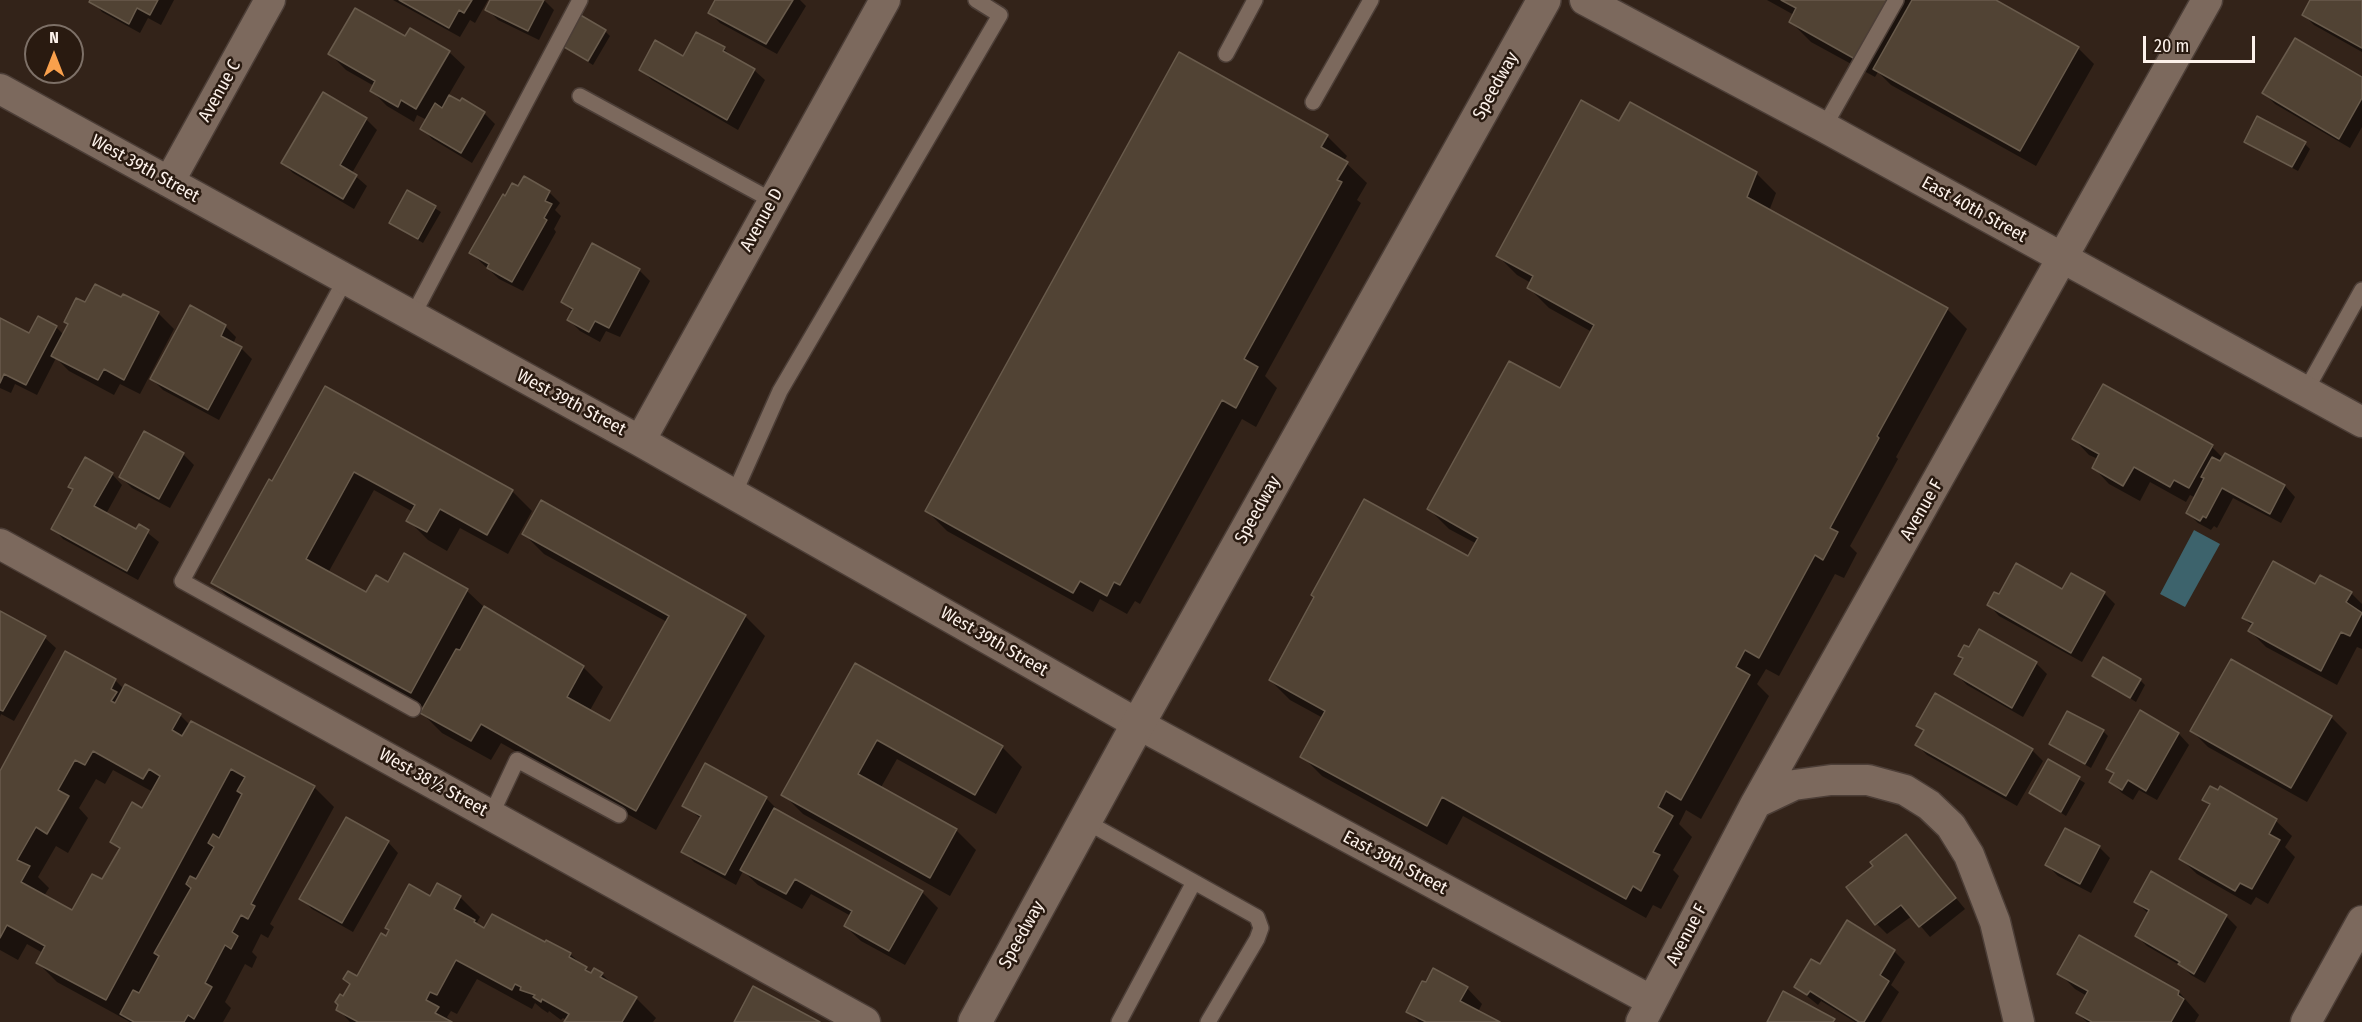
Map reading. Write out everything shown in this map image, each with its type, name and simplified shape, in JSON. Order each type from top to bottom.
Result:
[{"type":"street","name":"Avenue C","points":[[169,182],[270,0]]},
{"type":"street","name":"Avenue D","points":[[640,441],[885,0]]},
{"type":"street","name":"Speedway","points":[[975,1022],[1138,724],[1544,0]]},
{"type":"street","name":"East 40th Street","points":[[1585,0],[2362,422]]},
{"type":"street","name":"Avenue F","points":[[1646,1011],[1755,803],[2207,0]]},
{"type":"street","name":"West 39th Street","points":[[0,89],[640,441],[1138,724]]},
{"type":"street","name":"West 38½ Street","points":[[0,544],[865,1022]]},
{"type":"street","name":"East 39th Street","points":[[1138,724],[1646,1011]]},
{"type":"street","points":[[1755,803],[1794,785],[1831,780],[1868,780],[1905,790],[1929,805],[1951,826],[1969,855],[1995,922],[2019,1022]]},
{"type":"street","points":[[2306,1022],[2362,921]]},
{"type":"lane","points":[[412,317],[580,0]]},
{"type":"lane","points":[[734,494],[780,391],[1000,15],[976,0]]},
{"type":"lane","points":[[1226,54],[1255,0]]},
{"type":"lane","points":[[1313,102],[1371,0]]},
{"type":"lane","points":[[1824,128],[1896,0]]},
{"type":"lane","points":[[580,96],[773,201]]},
{"type":"lane","points":[[345,280],[182,581],[413,709]]},
{"type":"lane","points":[[2305,392],[2362,290]]},
{"type":"lane","points":[[491,815],[517,760],[619,815]]},
{"type":"lane","points":[[1085,821],[1257,917],[1261,928],[1257,939],[1208,1022]]},
{"type":"lane","points":[[1119,1022],[1194,882]]},
{"type":"water","points":[[2194,530],[2220,544],[2185,607],[2160,594]]},
{"type":"building","points":[[90,0],[158,0],[150,15],[137,8],[129,24],[89,2]]},
{"type":"building","points":[[399,0],[472,0],[464,13],[459,10],[449,28]]},
{"type":"building","points":[[490,0],[544,0],[528,31],[485,10]]},
{"type":"building","points":[[715,0],[793,0],[766,44],[708,13]]},
{"type":"building","points":[[1781,0],[1888,0],[1855,59],[1789,22],[1796,8]]},
{"type":"building","points":[[1912,0],[1996,0],[2079,47],[2020,151],[1873,69]]},
{"type":"building","points":[[2310,0],[2362,0],[2362,48],[2302,15]]},
{"type":"building","points":[[355,8],[405,36],[410,28],[450,51],[416,109],[401,100],[398,107],[370,91],[375,81],[328,54]]},
{"type":"building","points":[[577,13],[606,30],[588,61],[559,44]]},
{"type":"building","points":[[696,32],[725,47],[723,51],[755,69],[727,120],[639,70],[655,40],[683,56]]},
{"type":"building","points":[[2295,38],[2362,77],[2362,98],[2339,139],[2262,93]]},
{"type":"building","points":[[1179,52],[1328,135],[1321,147],[1348,162],[1337,180],[1342,182],[1244,359],[1258,367],[1236,408],[1222,400],[1120,585],[1114,582],[1107,596],[1080,581],[1073,593],[925,511]]},
{"type":"building","points":[[323,92],[367,118],[340,165],[357,175],[343,199],[281,163]]},
{"type":"building","points":[[449,95],[460,101],[462,98],[485,112],[461,153],[420,129],[435,103],[442,108]]},
{"type":"building","points":[[1581,100],[1619,121],[1630,102],[1757,172],[1747,197],[1948,308],[1877,436],[1879,438],[1830,528],[1838,532],[1823,560],[1815,555],[1759,658],[1745,650],[1736,667],[1750,675],[1681,800],[1666,791],[1658,807],[1673,816],[1653,852],[1660,855],[1641,891],[1633,886],[1626,899],[1442,797],[1427,826],[1300,757],[1325,711],[1269,680],[1314,597],[1311,595],[1364,499],[1468,556],[1478,538],[1427,509],[1509,361],[1560,388],[1594,325],[1527,288],[1533,276],[1496,256]]},
{"type":"building","points":[[2257,116],[2306,142],[2292,167],[2244,142]]},
{"type":"building","points":[[524,176],[550,191],[545,201],[552,204],[544,218],[547,220],[512,282],[487,268],[489,264],[469,253],[503,194],[505,196],[512,183],[518,186]]},
{"type":"building","points":[[407,190],[436,206],[418,239],[389,223]]},
{"type":"building","points":[[592,243],[640,269],[609,328],[595,321],[589,332],[567,320],[573,309],[561,302]]},
{"type":"building","points":[[95,284],[121,297],[123,294],[159,312],[124,380],[104,369],[98,380],[51,356],[68,324],[64,322],[76,298],[85,302]]},
{"type":"building","points":[[190,305],[226,325],[221,336],[242,347],[208,410],[150,379]]},
{"type":"building","points":[[38,316],[57,326],[26,385],[4,374],[0,383],[0,318],[29,333]]},
{"type":"building","points":[[2103,384],[2213,445],[2189,488],[2174,480],[2170,487],[2134,467],[2123,486],[2092,468],[2099,454],[2072,439]]},
{"type":"building","points":[[325,386],[513,490],[487,535],[440,509],[427,532],[406,521],[415,505],[354,472],[306,559],[366,592],[376,575],[388,582],[404,553],[468,589],[411,693],[211,583],[269,479],[272,481]]},
{"type":"building","points":[[144,431],[184,453],[159,499],[119,477]]},
{"type":"building","points":[[2225,453],[2285,485],[2270,514],[2222,488],[2206,518],[2203,516],[2200,521],[2186,513],[2212,457],[2220,461]]},
{"type":"building","points":[[85,457],[113,473],[94,506],[136,529],[139,524],[149,530],[127,571],[51,529],[73,489],[68,487]]},
{"type":"building","points":[[541,500],[746,615],[636,811],[481,724],[471,741],[420,713],[456,649],[460,650],[484,606],[584,666],[567,697],[610,721],[669,616],[522,534]]},
{"type":"building","points":[[2273,561],[2315,584],[2320,575],[2352,592],[2346,602],[2362,613],[2350,636],[2341,632],[2321,671],[2248,631],[2253,623],[2242,618]]},
{"type":"building","points":[[2016,563],[2062,589],[2071,573],[2105,592],[2071,653],[1987,605],[1994,592],[1999,594]]},
{"type":"building","points":[[0,611],[46,636],[3,711],[0,710]]},
{"type":"building","points":[[1979,629],[2037,662],[2012,708],[1954,674],[1963,658],[1958,656],[1964,645],[1969,647]]},
{"type":"building","points":[[65,651],[116,679],[111,689],[117,692],[111,701],[115,703],[125,684],[181,714],[172,730],[182,736],[191,721],[315,786],[251,904],[255,906],[248,919],[241,915],[232,932],[238,936],[231,949],[225,945],[205,983],[212,987],[194,1019],[188,1015],[184,1022],[134,1022],[120,1014],[133,990],[139,993],[159,956],[154,953],[191,888],[186,884],[190,876],[196,879],[214,847],[208,843],[213,834],[219,838],[242,794],[237,791],[245,777],[231,769],[106,1000],[36,963],[45,946],[7,925],[0,938],[0,771]],"holes":[[[93,751],[143,779],[149,769],[160,776],[142,808],[132,802],[110,842],[120,848],[102,879],[92,874],[72,910],[21,882],[30,866],[17,860],[36,827],[47,834],[69,796],[58,790],[75,760],[85,765]]]},
{"type":"building","points":[[2103,657],[2141,679],[2130,698],[2092,676]]},
{"type":"building","points":[[2231,659],[2332,716],[2291,788],[2190,731]]},
{"type":"building","points":[[855,663],[1003,746],[975,795],[877,740],[858,774],[957,829],[930,878],[781,795]]},
{"type":"building","points":[[1935,693],[2033,749],[2006,796],[1915,745],[1924,730],[1916,726]]},
{"type":"building","points":[[2140,710],[2179,733],[2146,791],[2128,780],[2122,790],[2109,782],[2114,773],[2106,769]]},
{"type":"building","points":[[2067,711],[2104,730],[2085,764],[2049,744]]},
{"type":"building","points":[[2048,759],[2080,777],[2061,812],[2029,793]]},
{"type":"building","points":[[705,763],[767,797],[725,875],[681,852],[701,816],[682,806]]},
{"type":"building","points":[[2210,786],[2218,790],[2220,786],[2277,819],[2269,834],[2280,840],[2252,889],[2240,883],[2235,891],[2179,859],[2210,804],[2202,800]]},
{"type":"building","points":[[774,808],[923,891],[889,951],[844,926],[852,911],[795,879],[786,894],[740,870]]},
{"type":"building","points":[[346,817],[389,841],[342,923],[299,899]]},
{"type":"building","points":[[2065,828],[2100,846],[2080,884],[2045,865]]},
{"type":"building","points":[[1906,834],[1956,898],[1919,927],[1901,905],[1875,925],[1846,887],[1873,866],[1870,862]]},
{"type":"building","points":[[2151,871],[2227,915],[2194,974],[2178,964],[2180,962],[2135,936],[2149,910],[2134,902]]},
{"type":"building","points":[[437,883],[461,896],[454,909],[475,920],[474,922],[484,928],[492,914],[571,953],[569,957],[587,967],[585,970],[591,973],[594,968],[603,973],[600,977],[637,997],[622,1022],[564,1022],[569,1014],[542,999],[541,1002],[533,997],[535,995],[520,990],[521,987],[515,984],[512,990],[456,960],[437,995],[430,992],[426,1000],[439,1007],[435,1013],[452,1022],[358,1022],[336,1010],[338,1005],[335,1002],[340,994],[343,996],[350,984],[343,979],[348,971],[357,976],[381,933],[386,936],[389,930],[385,928],[409,884],[430,896]]},
{"type":"building","points":[[1847,920],[1895,950],[1880,975],[1889,981],[1864,1022],[1859,1022],[1810,991],[1807,995],[1794,987],[1811,959],[1820,964]]},
{"type":"building","points":[[2079,935],[2179,991],[2178,995],[2184,999],[2171,1022],[2092,1022],[2076,1013],[2088,991],[2057,974]]},
{"type":"building","points":[[1433,968],[1468,987],[1460,1001],[1500,1022],[1426,1022],[1406,1012],[1422,981],[1426,982]]},
{"type":"building","points":[[753,986],[820,1022],[734,1022]]},
{"type":"building","points":[[1783,991],[1835,1019],[1833,1022],[1767,1022]]}]
